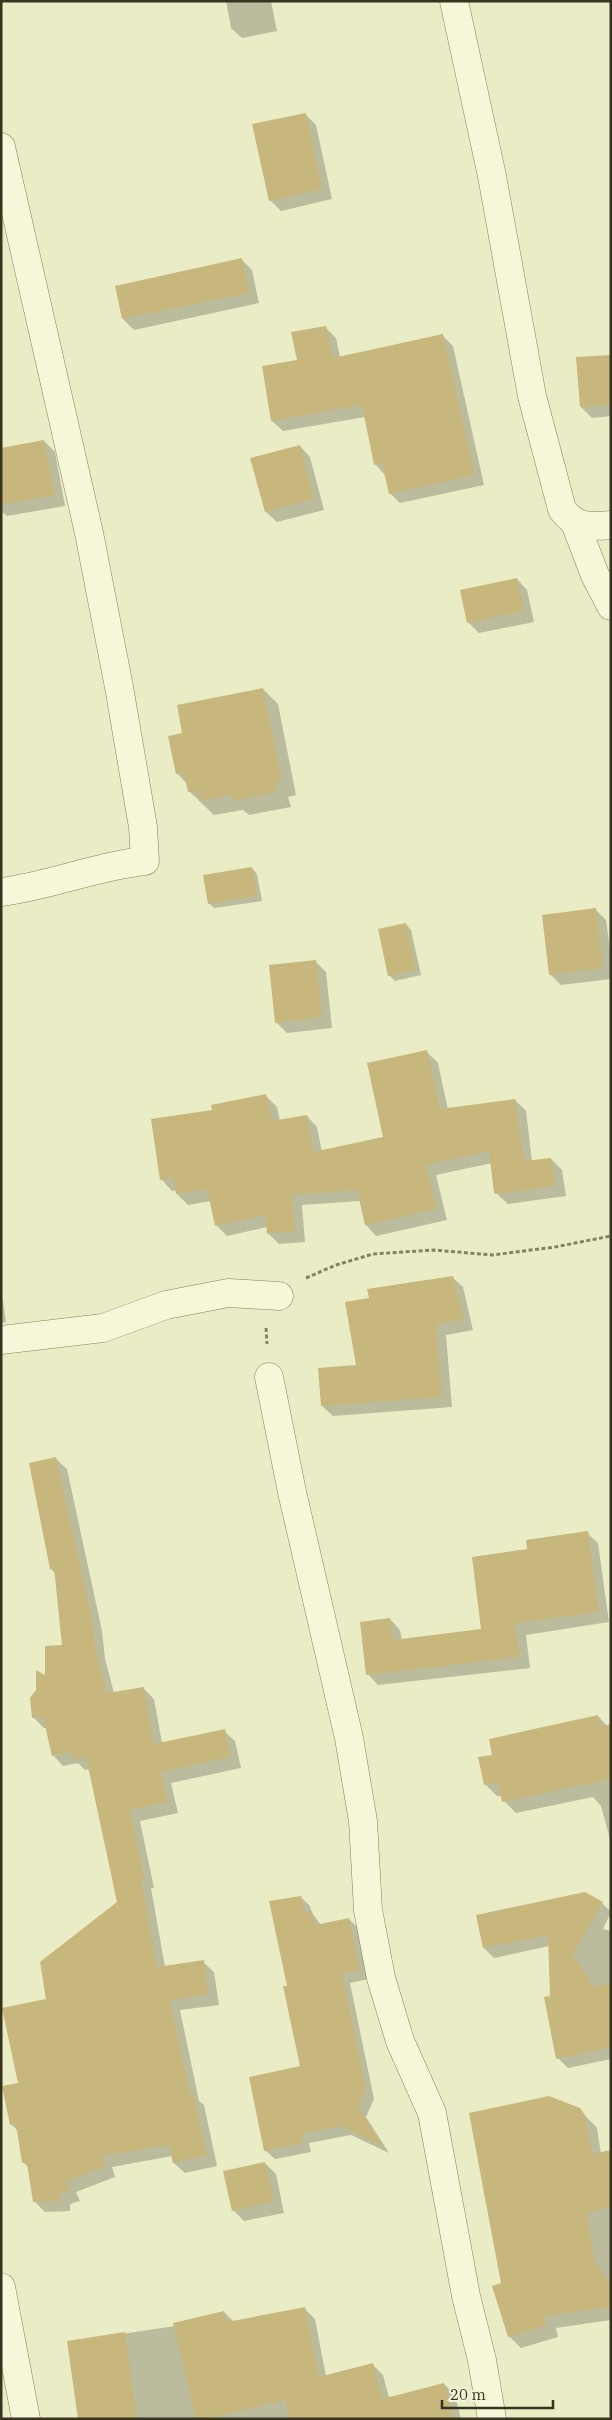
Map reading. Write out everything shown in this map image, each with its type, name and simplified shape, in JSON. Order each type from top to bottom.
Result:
[{"type":"street","points":[[454,1],[492,176],[532,396],[562,509],[575,523],[595,575],[611,606]]},
{"type":"street","points":[[1,147],[90,533],[143,827],[145,861],[117,864],[25,889],[1,892]]},
{"type":"street","points":[[575,523],[589,527],[611,525]]},
{"type":"street","points":[[1,1340],[104,1328],[166,1305],[228,1293],[279,1296]]},
{"type":"street","points":[[270,1377],[292,1492],[349,1738],[363,1821],[368,1910],[380,1978],[400,2041],[432,2112],[466,2296],[482,2360],[492,2419]]},
{"type":"street","points":[[1,2287],[26,2419]]},
{"type":"path","points":[[270,1377],[266,1329],[279,1296],[312,1274],[373,1254],[434,1250],[492,1255],[555,1247],[611,1236]]},
{"type":"building","points":[[306,113],[322,189],[269,201],[252,124]]},
{"type":"building","points":[[242,258],[249,293],[122,319],[115,286]]},
{"type":"building","points":[[326,326],[333,358],[443,334],[475,475],[389,494],[382,463],[374,465],[362,405],[271,421],[262,366],[297,360],[291,332]]},
{"type":"building","points":[[611,355],[611,405],[580,407],[576,357]]},
{"type":"building","points":[[44,440],[55,495],[1,505],[1,448]]},
{"type":"building","points":[[300,445],[314,499],[265,512],[250,458]]},
{"type":"building","points":[[517,578],[524,611],[467,623],[460,590]]},
{"type":"building","points":[[263,688],[282,780],[275,782],[277,792],[233,801],[231,795],[199,801],[197,790],[188,792],[184,773],[176,774],[168,736],[182,733],[177,705]]},
{"type":"building","points":[[252,867],[257,896],[208,904],[203,875]]},
{"type":"building","points":[[596,908],[603,968],[549,975],[542,915]]},
{"type":"building","points":[[406,923],[416,970],[388,976],[378,929]]},
{"type":"building","points":[[316,960],[322,1017],[275,1023],[269,965]]},
{"type":"building","points":[[427,1050],[440,1109],[515,1099],[524,1161],[551,1158],[556,1186],[494,1193],[489,1151],[426,1165],[437,1209],[365,1225],[357,1190],[292,1195],[295,1231],[267,1234],[265,1215],[215,1226],[207,1189],[176,1194],[173,1178],[160,1180],[151,1119],[212,1110],[211,1105],[266,1094],[272,1121],[307,1115],[313,1152],[383,1137],[367,1063]]},
{"type":"building","points":[[453,1276],[464,1320],[436,1324],[442,1397],[321,1406],[318,1368],[356,1365],[345,1302],[369,1298],[367,1289]]},
{"type":"building","points":[[56,1457],[92,1620],[95,1647],[107,1693],[144,1687],[154,1744],[225,1729],[231,1757],[161,1772],[168,1802],[130,1810],[144,1877],[141,1878],[157,1967],[204,1960],[208,1994],[170,2000],[190,2094],[193,2093],[207,2155],[173,2163],[169,2145],[102,2156],[105,2167],[66,2181],[71,2191],[60,2193],[59,2201],[33,2202],[27,2163],[22,2163],[16,2124],[10,2125],[2,2086],[18,2083],[2,2008],[46,1999],[40,1962],[117,1902],[86,1757],[73,1760],[71,1752],[52,1756],[43,1717],[32,1718],[30,1698],[36,1690],[36,1670],[45,1675],[45,1646],[62,1645],[54,1568],[50,1569],[29,1463]]},
{"type":"building","points":[[588,1531],[599,1612],[515,1624],[520,1657],[366,1675],[360,1622],[390,1618],[393,1640],[481,1629],[472,1557],[527,1549],[526,1540]]},
{"type":"building","points":[[598,1715],[600,1727],[611,1724],[611,1779],[502,1802],[498,1782],[484,1785],[478,1757],[492,1755],[489,1739]]},
{"type":"building","points":[[585,1892],[603,1902],[573,1954],[594,1987],[611,1983],[611,2047],[556,2059],[544,1997],[550,1996],[548,1935],[483,1948],[476,1915]]},
{"type":"building","points":[[301,1896],[305,1913],[312,1911],[315,1925],[349,1918],[360,1970],[342,1974],[366,2089],[358,2107],[383,2146],[341,2126],[301,2134],[303,2143],[264,2151],[249,2077],[300,2066],[283,1986],[287,1986],[269,1901]]},
{"type":"building","points":[[549,2096],[580,2108],[585,2115],[592,2154],[611,2150],[611,2207],[587,2212],[595,2264],[611,2283],[611,2307],[544,2316],[547,2325],[508,2337],[492,2286],[501,2283],[469,2113]]},
{"type":"building","points":[[265,2162],[274,2202],[232,2211],[223,2171]]},
{"type":"building","points":[[305,2307],[319,2377],[373,2363],[382,2399],[444,2383],[454,2419],[290,2419],[285,2400],[205,2419],[196,2419],[173,2323],[224,2311],[227,2322]]},
{"type":"building","points":[[125,2332],[137,2419],[78,2419],[67,2341]]}]
